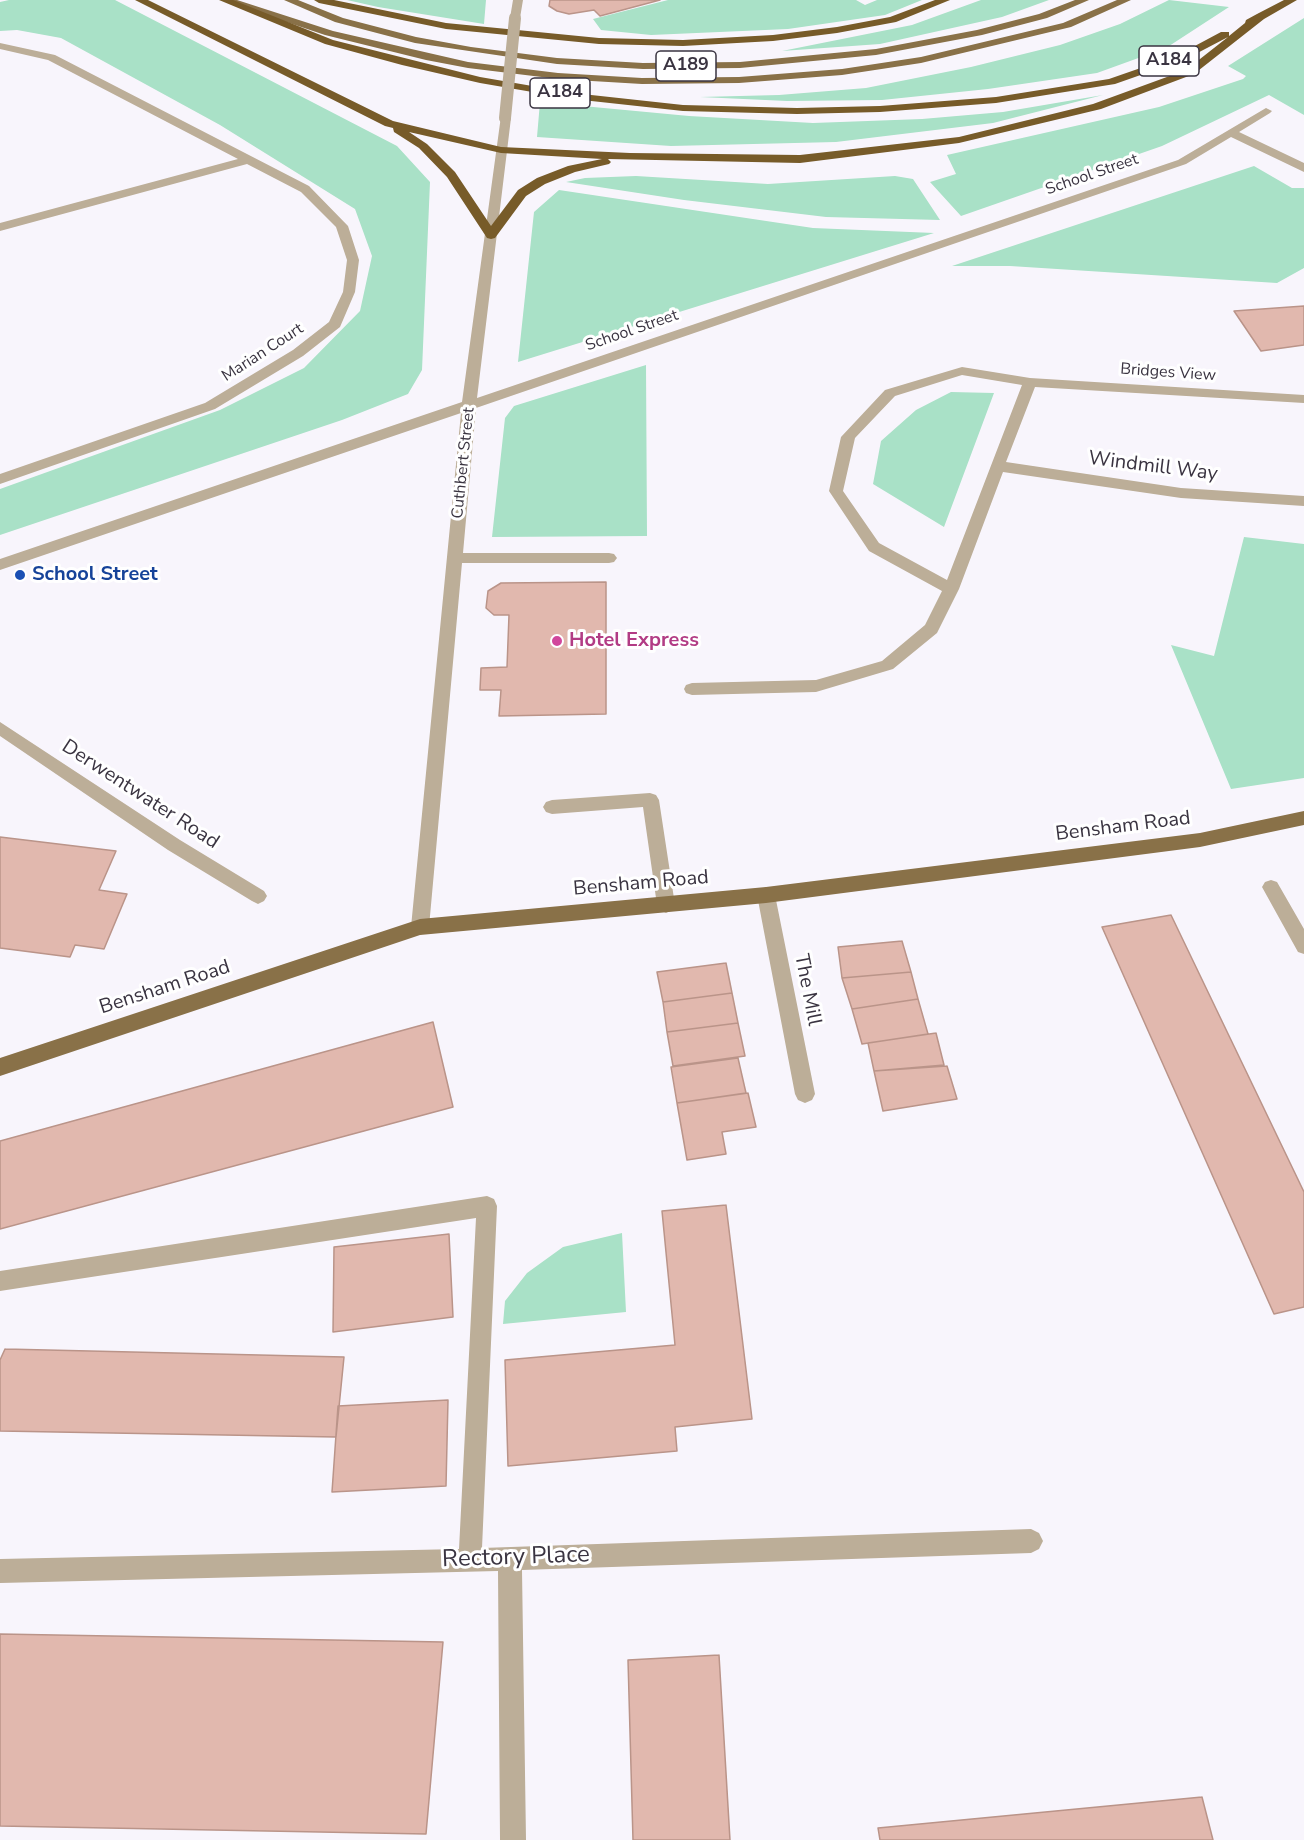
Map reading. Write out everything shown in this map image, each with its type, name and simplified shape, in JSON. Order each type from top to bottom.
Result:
[{"type":"highway","points":[[140,0],[389,124],[423,146],[450,176],[491,236],[522,193],[541,181],[572,169],[630,157]]},
{"type":"highway","name":"A184","points":[[225,0],[329,42],[480,80],[573,96],[683,108],[786,110],[880,109],[996,100],[1111,82],[1182,57],[1292,0]]},
{"type":"highway","points":[[319,0],[446,26],[599,41],[683,43],[773,38],[837,30],[892,20],[945,0]]},
{"type":"highway","points":[[389,124],[501,150],[630,157],[800,159],[959,140],[1096,107],[1190,72],[1261,16]]},
{"type":"main road","name":"A189","points":[[225,0],[329,33],[436,59],[558,76],[642,81],[740,80],[842,72],[921,60],[1067,25],[1126,0]]},
{"type":"main road","name":"A189","points":[[289,0],[339,20],[415,40],[557,61],[643,66],[740,65],[876,52],[978,33],[1043,16],[1084,0]]},
{"type":"main road","name":"Bensham Road","points":[[0,1067],[420,927],[766,895],[1200,840],[1304,818]]},
{"type":"street","name":"Cuthbert Street","points":[[420,927],[469,404],[518,0]]},
{"type":"street","name":"Marian Court","points":[[0,46],[51,57],[305,189],[342,226],[353,260],[348,292],[335,324],[298,353],[210,406],[0,478]]},
{"type":"street","name":"School Street","points":[[0,565],[1182,162],[1266,111]]},
{"type":"street","points":[[1233,133],[1304,168]]},
{"type":"street","points":[[0,227],[247,160]]},
{"type":"street","name":"Bridges View","points":[[951,589],[874,547],[836,490],[848,437],[890,393],[962,371],[1030,382],[1304,399]]},
{"type":"street","points":[[692,689],[816,686],[887,665],[931,629],[951,589],[1030,382]]},
{"type":"street","name":"Windmill Way","points":[[998,466],[1181,493],[1304,501]]},
{"type":"street","points":[[454,558],[609,558]]},
{"type":"street","name":"Derwentwater Road","points":[[0,729],[174,845],[258,896]]},
{"type":"street","points":[[552,807],[650,800],[666,904]]},
{"type":"street","points":[[1271,887],[1304,946]]},
{"type":"street","name":"The Mill","points":[[766,895],[805,1094]]},
{"type":"street","points":[[0,1281],[487,1206],[470,1560]]},
{"type":"street","name":"Rectory Place","points":[[0,1571],[510,1559],[1031,1541]]},
{"type":"street","points":[[510,1559],[513,1840]]},
{"type":"green space","points":[[9,0],[115,0],[397,146],[430,182],[422,370],[408,394],[342,420],[0,535],[0,489],[220,410],[304,368],[360,311],[372,256],[355,209],[220,125],[61,38],[17,30],[0,31],[0,2]]},
{"type":"green space","points":[[347,0],[486,0],[484,24],[378,7]]},
{"type":"green space","points":[[668,0],[856,0],[865,5],[877,0],[922,0],[885,15],[788,29],[651,35],[601,30],[593,19]]},
{"type":"green space","points":[[981,0],[1049,0],[1002,17],[880,44],[782,51],[912,25]]},
{"type":"green space","points":[[1169,0],[1229,7],[1166,48],[1097,73],[988,89],[882,100],[787,101],[700,97],[779,95],[866,88],[971,67],[1060,45],[1120,24]]},
{"type":"green space","points":[[1304,18],[1304,115],[1269,95],[1162,146],[961,216],[930,182],[956,174],[947,155],[1159,107],[1243,79],[1246,76],[1228,66]]},
{"type":"green space","points":[[1103,95],[993,123],[836,142],[671,146],[537,137],[540,102],[689,116],[813,123],[922,119],[1003,112]]},
{"type":"green space","points":[[1254,166],[1292,188],[1304,188],[1304,268],[1277,283],[1010,266],[952,266]]},
{"type":"green space","points":[[636,176],[768,184],[895,176],[913,179],[940,220],[826,217],[684,200],[566,182],[585,178]]},
{"type":"green space","points":[[559,190],[813,228],[934,233],[518,362],[534,212]]},
{"type":"green space","points":[[646,365],[647,536],[492,537],[505,418],[514,406]]},
{"type":"green space","points":[[951,392],[994,393],[944,527],[873,484],[881,441],[916,410]]},
{"type":"green space","points":[[1244,537],[1304,544],[1304,778],[1231,789],[1171,645],[1214,656]]},
{"type":"green space","points":[[622,1233],[626,1312],[503,1324],[505,1301],[527,1273],[563,1247]]},
{"type":"building","points":[[550,0],[660,0],[600,16],[594,10],[569,14],[557,11],[549,6]]},
{"type":"building","points":[[1304,306],[1304,345],[1261,351],[1234,311]]},
{"type":"building","name":"Hotel Express","points":[[606,582],[606,714],[499,716],[501,690],[480,690],[481,668],[507,667],[509,615],[494,615],[486,608],[488,591],[501,583]]},
{"type":"building","points":[[0,837],[116,851],[99,890],[127,894],[104,949],[75,945],[70,957],[0,948]]},
{"type":"building","points":[[1171,915],[1304,1192],[1304,1307],[1274,1314],[1102,927]]},
{"type":"building","points":[[902,941],[911,972],[842,978],[838,947]]},
{"type":"building","points":[[726,963],[732,993],[663,1002],[657,972]]},
{"type":"building","points":[[911,972],[918,999],[852,1009],[842,978]]},
{"type":"building","points":[[732,993],[738,1023],[667,1032],[663,1002]]},
{"type":"building","points":[[918,999],[928,1034],[862,1044],[852,1009]]},
{"type":"building","points":[[433,1022],[453,1107],[0,1229],[0,1141]]},
{"type":"building","points":[[738,1023],[745,1056],[673,1066],[667,1032]]},
{"type":"building","points":[[936,1033],[944,1065],[874,1071],[868,1043]]},
{"type":"building","points":[[738,1058],[746,1093],[677,1103],[671,1067]]},
{"type":"building","points":[[947,1066],[957,1099],[883,1111],[874,1071]]},
{"type":"building","points":[[748,1093],[756,1127],[722,1132],[726,1154],[687,1160],[677,1103]]},
{"type":"building","points":[[726,1205],[752,1419],[675,1427],[677,1451],[508,1466],[505,1360],[675,1345],[662,1211]]},
{"type":"building","points":[[449,1234],[453,1317],[333,1332],[334,1247]]},
{"type":"building","points":[[5,1349],[344,1357],[336,1437],[0,1431],[0,1360]]},
{"type":"building","points":[[448,1400],[446,1486],[332,1492],[338,1406]]},
{"type":"building","points":[[0,1634],[443,1642],[426,1834],[0,1826]]},
{"type":"building","points":[[719,1655],[730,1840],[633,1840],[628,1660]]},
{"type":"building","points":[[1202,1797],[1213,1840],[880,1840],[878,1828]]},
{"type":"place","name":"School Street","points":[[20,575]]},
{"type":"place","name":"Hotel Express","points":[[557,641]]}]
